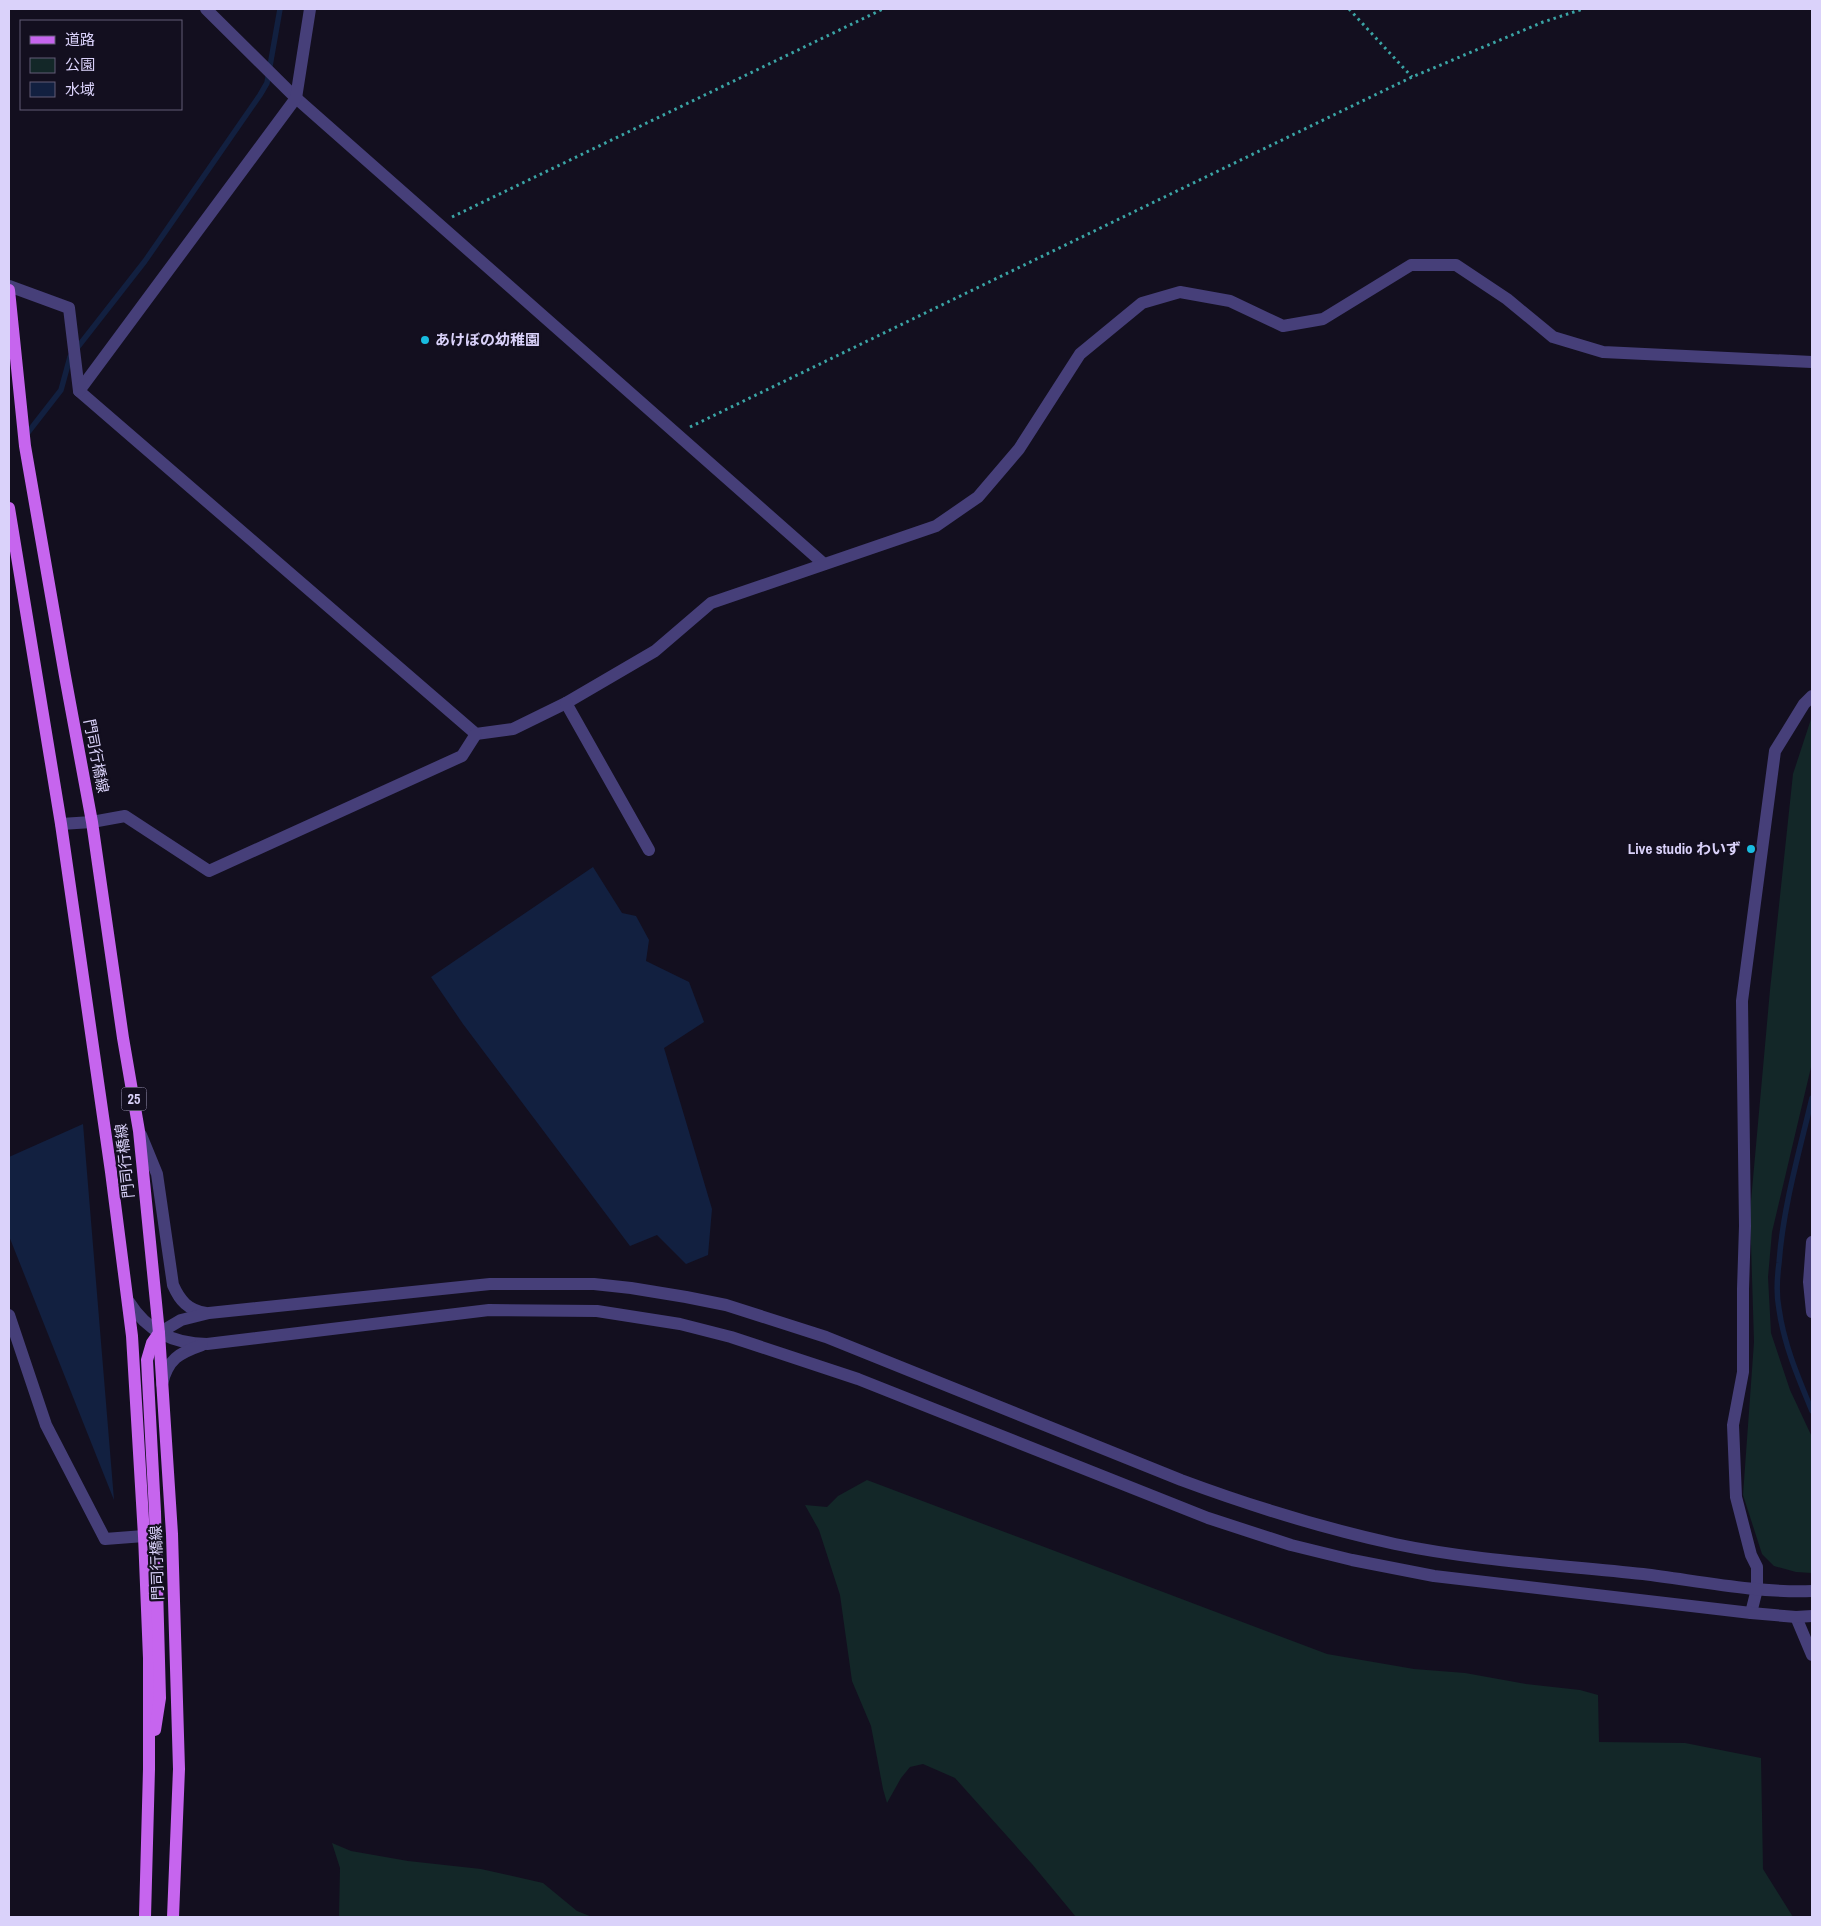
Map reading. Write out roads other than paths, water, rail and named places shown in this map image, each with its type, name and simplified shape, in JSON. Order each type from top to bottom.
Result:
[{"type":"main road","name":"門司行橋線","points":[[9,290],[24,446],[92,822],[123,1038],[139,1131],[159,1333],[172,1534],[179,1770],[173,1917]]},
{"type":"main road","name":"門司行橋線","points":[[9,508],[61,824],[129,1302],[144,1536],[149,1658],[149,1769],[145,1917]]},
{"type":"main road","points":[[149,1769],[160,1698],[155,1512],[147,1360],[152,1343],[159,1333]]},
{"type":"street","points":[[206,9],[296,98],[824,564]]},
{"type":"street","points":[[79,391],[296,98],[310,9]]},
{"type":"street","points":[[9,286],[69,308],[79,391],[476,734],[513,729],[566,703],[655,651],[711,603],[936,526],[978,497],[1019,448],[1080,354],[1142,302],[1180,292],[1230,302],[1283,326],[1323,319],[1411,265],[1456,265],[1507,299],[1553,337],[1603,352],[1812,362]]},
{"type":"street","points":[[1751,1613],[1757,1589],[1756,1567],[1751,1555],[1736,1497],[1733,1425],[1743,1372],[1745,1226],[1742,1001],[1775,751],[1804,704],[1812,696]]},
{"type":"street","points":[[566,703],[649,850]]},
{"type":"street","points":[[61,824],[92,822],[125,816],[209,871],[462,756],[476,734]]},
{"type":"street","points":[[139,1131],[157,1174],[173,1285],[178,1297],[186,1305],[196,1311],[209,1313]]},
{"type":"street","points":[[1812,1242],[1809,1282],[1812,1312]]},
{"type":"street","points":[[159,1333],[181,1320],[209,1313],[490,1284],[594,1284],[686,1297],[726,1306],[826,1337],[1173,1477],[1226,1497],[1327,1528],[1396,1544],[1456,1554],[1757,1589],[1812,1591]]},
{"type":"street","points":[[129,1302],[142,1319],[159,1333],[180,1342],[207,1344],[489,1310],[597,1311],[680,1324],[731,1337],[858,1379],[1208,1518],[1291,1545],[1352,1560],[1434,1576],[1751,1613],[1796,1617],[1812,1616]]},
{"type":"street","points":[[9,1315],[46,1425],[105,1539],[144,1536]]},
{"type":"street","points":[[162,1386],[165,1372],[171,1362],[181,1354],[207,1344]]},
{"type":"street","points":[[1796,1617],[1812,1655]]},
{"type":"water","points":[[593,867],[622,913],[636,916],[649,940],[646,961],[689,982],[704,1022],[664,1048],[712,1209],[708,1255],[686,1264],[657,1235],[630,1246],[463,1024],[431,977]]},
{"type":"water","points":[[83,1124],[114,1500],[9,1236],[9,1157]]},
{"type":"waterway","points":[[26,435],[61,390],[70,357],[145,261],[260,95],[267,83],[280,9]]},
{"type":"waterway","points":[[1812,1098],[1784,1221],[1777,1286],[1784,1335],[1812,1411]]},
{"type":"place","name":"あけぼの幼稚園","points":[[425,340]]},
{"type":"place","name":"Live studio わいず","points":[[1751,849]]}]
